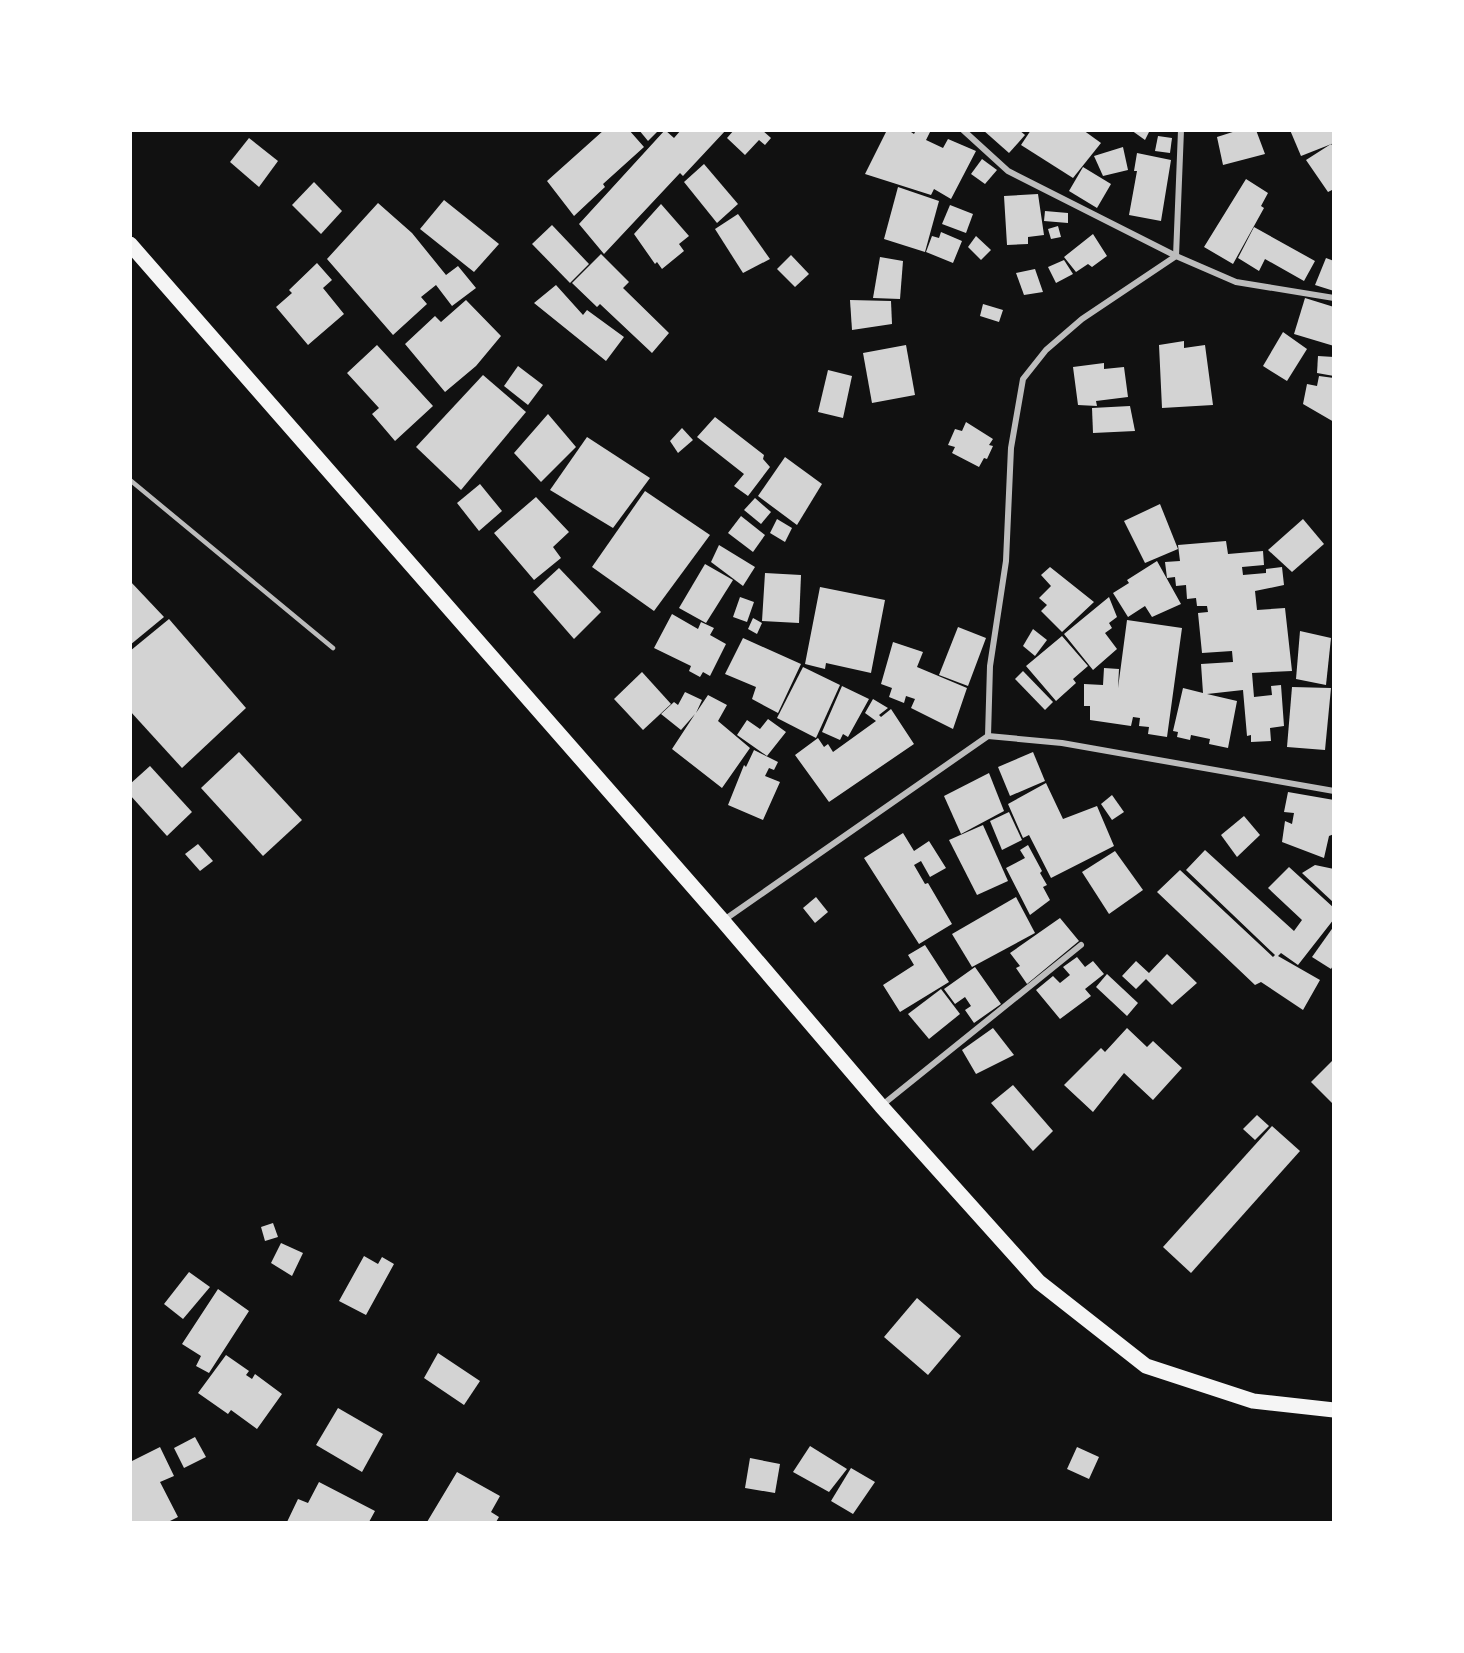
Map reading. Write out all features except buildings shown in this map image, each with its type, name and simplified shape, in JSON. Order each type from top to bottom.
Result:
[{"type":"main road","points":[[130,244],[723,921],[881,1106],[1039,1282],[1146,1366],[1253,1401],[1334,1410]]},
{"type":"street","points":[[963,130],[1008,171],[1176,256],[1236,282],[1334,298]]},
{"type":"street","points":[[1176,256],[1181,130]]},
{"type":"street","points":[[988,736],[990,666],[1006,561],[1011,448],[1023,379],[1047,350],[1082,319],[1176,256]]},
{"type":"street","points":[[723,921],[988,736],[1062,743],[1334,791]]},
{"type":"street","points":[[881,1106],[1081,945]]},
{"type":"lane","points":[[130,480],[333,648]]}]
